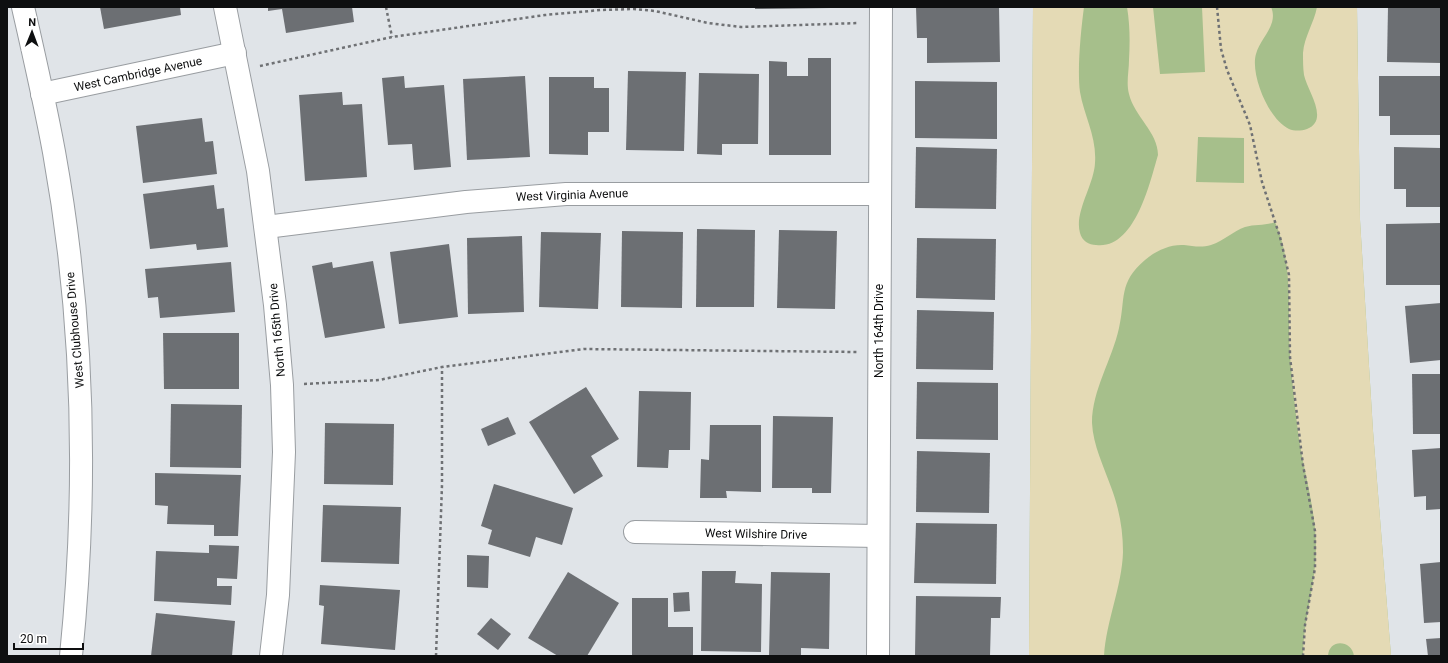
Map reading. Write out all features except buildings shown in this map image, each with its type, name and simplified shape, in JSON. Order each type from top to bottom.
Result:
[{"type":"street","name":"West Clubhouse Drive","points":[[23,7],[54,152],[64,222],[79,359],[82,418],[82,490],[80,553],[71,656]]},
{"type":"street","name":"North 165th Drive","points":[[224,7],[237,63],[258,171],[266,227],[282,385],[284,460],[278,595],[271,656]]},
{"type":"street","name":"North 164th Drive","points":[[878,656],[881,15]]},
{"type":"street","name":"West Cambridge Avenue","points":[[42,94],[237,63]]},
{"type":"street","name":"West Virginia Avenue","points":[[266,227],[466,202],[558,195],[879,194]]},
{"type":"street","name":"West Wilshire Drive","points":[[635,532],[878,536]]},
{"type":"path","points":[[386,7],[392,38]]},
{"type":"path","points":[[1217,7],[1221,49],[1226,70],[1250,125],[1262,182],[1280,237],[1289,275],[1290,357],[1300,444],[1316,531],[1315,568],[1305,625],[1303,656]]},
{"type":"path","points":[[237,63],[545,15],[601,10],[634,9],[655,11],[708,23],[741,27],[881,15]]},
{"type":"path","points":[[282,385],[379,380],[442,367],[584,349],[879,352]]},
{"type":"path","points":[[436,656],[442,485],[442,367]]},
{"type":"green space","points":[[1033,7],[1357,7],[1360,220],[1373,431],[1391,656],[1029,656]]},
{"type":"sand","points":[[1033,7],[1084,7],[1079,83],[1082,101],[1094,144],[1095,163],[1094,171],[1082,207],[1079,225],[1081,236],[1084,240],[1088,243],[1096,245],[1110,244],[1121,237],[1131,226],[1145,197],[1158,155],[1154,139],[1136,110],[1128,90],[1130,34],[1127,7],[1153,7],[1160,74],[1205,72],[1202,7],[1271,7],[1273,20],[1256,54],[1255,63],[1259,85],[1268,107],[1282,124],[1289,129],[1302,130],[1314,125],[1317,119],[1315,104],[1304,75],[1303,53],[1305,41],[1317,7],[1357,7],[1360,220],[1373,431],[1391,656],[1354,656],[1349,647],[1341,643],[1332,646],[1329,650],[1328,656],[1303,656],[1305,629],[1314,575],[1316,548],[1312,504],[1298,432],[1290,356],[1288,288],[1285,255],[1275,222],[1245,227],[1216,243],[1207,246],[1179,245],[1163,249],[1145,260],[1136,268],[1131,276],[1124,291],[1121,317],[1116,340],[1095,399],[1092,423],[1094,439],[1114,495],[1123,543],[1120,578],[1105,643],[1104,656],[1029,656]],"holes":[[[1198,137],[1244,138],[1244,183],[1196,182]]]}]
